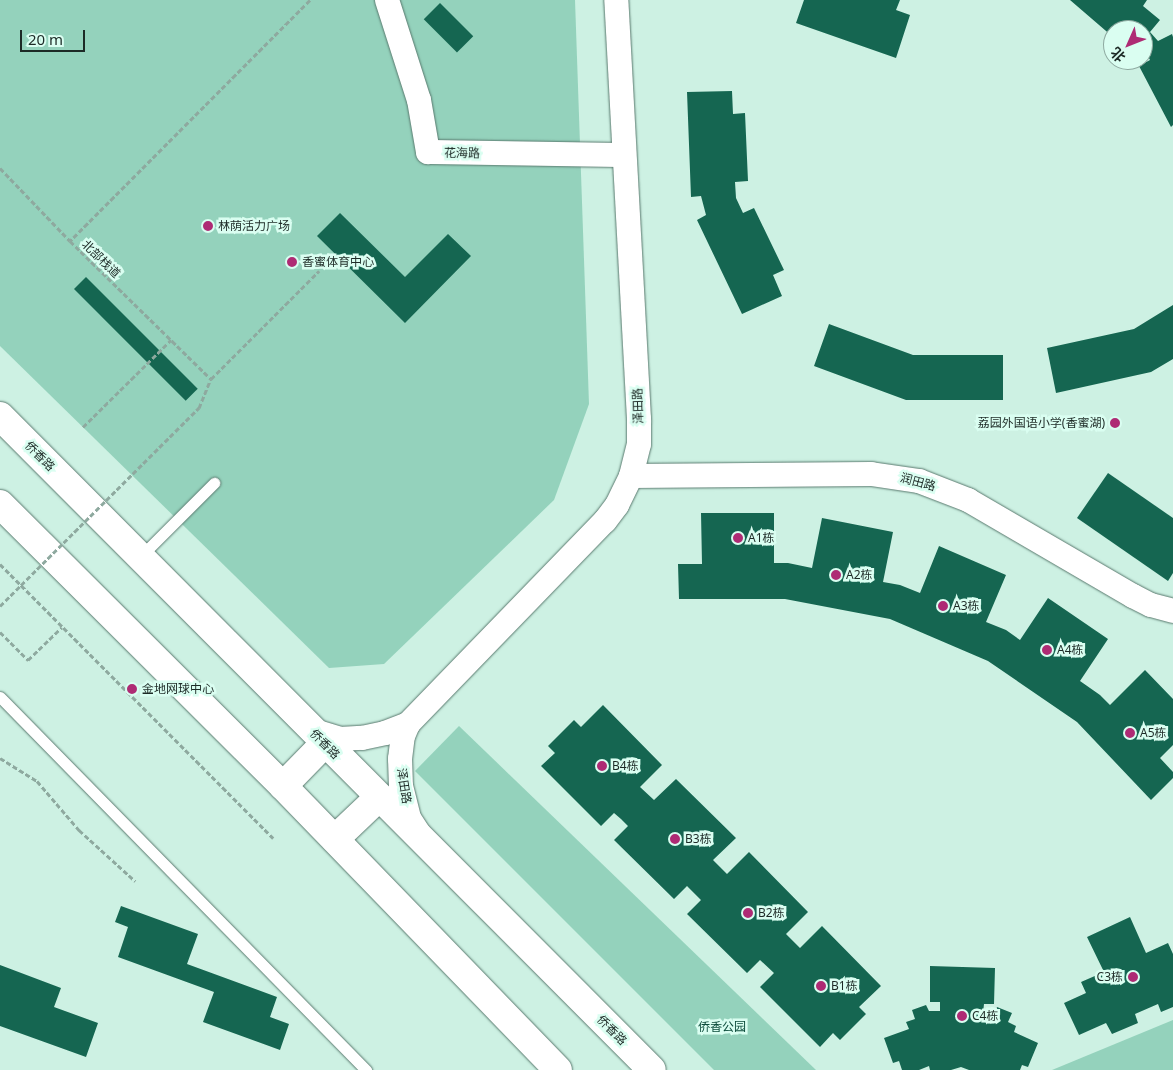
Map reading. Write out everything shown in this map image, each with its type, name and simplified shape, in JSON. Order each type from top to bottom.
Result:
[{"type":"main road","name":"侨香路","points":[[0,416],[317,737],[652,1070]]},
{"type":"main road","points":[[0,504],[283,786],[558,1070]]},
{"type":"main road","points":[[283,786],[317,737]]},
{"type":"main road","points":[[335,839],[378,798]]},
{"type":"street","name":"花海路","points":[[387,0],[419,100],[428,152],[623,155]]},
{"type":"street","name":"泽田路","points":[[426,845],[409,818],[401,787],[400,759],[403,736],[408,724],[605,520],[617,505],[632,476],[639,444],[639,420],[616,0]]},
{"type":"street","name":"润田路","points":[[632,476],[872,474],[912,479],[943,489],[968,500],[1133,596],[1152,605],[1173,611]]},
{"type":"street","name":"泽田路","points":[[317,737],[362,738],[385,733],[408,724]]},
{"type":"lane","points":[[140,557],[214,483]]},
{"type":"lane","points":[[0,697],[366,1070]]},
{"type":"path","name":"北部栈道","points":[[211,379],[70,241],[310,0]]},
{"type":"path","points":[[0,168],[70,241]]},
{"type":"path","points":[[0,606],[199,408],[211,379],[319,271]]},
{"type":"path","points":[[83,427],[171,340]]},
{"type":"path","points":[[0,564],[273,838]]},
{"type":"path","points":[[0,632],[28,660],[62,626]]},
{"type":"path","points":[[0,758],[37,781],[79,830],[135,881]]},
{"type":"green space","name":"香蜜体育中心","points":[[0,0],[575,0],[589,404],[554,500],[384,664],[329,668],[0,346]]},
{"type":"green space","name":"侨香公园","points":[[459,726],[816,1070],[714,1070],[415,771]]},
{"type":"green space","points":[[1173,1020],[1173,1070],[1052,1070]]},
{"type":"building","points":[[804,0],[900,0],[896,10],[910,15],[896,58],[796,23]]},
{"type":"building","points":[[1070,0],[1147,0],[1143,6],[1160,20],[1153,28],[1153,20],[1103,20],[1103,28]]},
{"type":"building","points":[[440,3],[473,36],[457,52],[424,19]]},
{"type":"building","points":[[1172,34],[1173,37],[1173,125],[1171,127],[1141,70],[1153,70],[1153,35],[1158,41]]},
{"type":"building","points":[[732,91],[733,114],[745,113],[748,181],[735,182],[736,198],[743,213],[754,208],[784,270],[773,275],[782,296],[742,314],[697,220],[706,215],[701,196],[691,197],[687,92]]},
{"type":"building","points":[[340,213],[405,277],[448,234],[471,256],[405,323],[317,236]]},
{"type":"building","points":[[86,277],[198,389],[186,401],[74,289]]},
{"type":"building","points":[[1173,305],[1173,359],[1151,372],[1056,393],[1047,348],[1134,329]]},
{"type":"building","points":[[829,324],[913,355],[1003,355],[1003,400],[906,400],[814,366]]},
{"type":"building","points":[[1108,473],[1173,518],[1173,573],[1168,581],[1077,518]]},
{"type":"building","points":[[701,513],[774,513],[774,563],[788,563],[812,568],[822,518],[893,532],[883,582],[900,585],[920,593],[939,546],[1006,575],[986,622],[1006,630],[1020,640],[1048,598],[1108,639],[1080,681],[1100,695],[1110,705],[1145,670],[1173,699],[1173,745],[1160,758],[1173,772],[1173,778],[1151,800],[1077,722],[988,661],[890,619],[785,599],[679,599],[678,564],[702,564]]},
{"type":"building","points":[[603,705],[662,765],[640,787],[654,800],[676,779],[736,838],[713,860],[727,874],[749,852],[808,912],[786,934],[800,948],[822,926],[881,986],[859,1007],[866,1014],[840,1040],[833,1033],[820,1047],[760,987],[774,973],[760,960],[747,973],[687,914],[701,900],[687,886],[674,899],[614,840],[628,826],[614,813],[601,826],[541,766],[555,753],[548,746],[574,720],[581,727]]},
{"type":"building","points":[[121,906],[198,934],[187,964],[277,997],[270,1017],[289,1024],[280,1050],[203,1022],[214,992],[118,957],[128,927],[115,922]]},
{"type":"building","name":"C3栋","points":[[1130,917],[1146,953],[1168,943],[1173,954],[1173,1007],[1161,1012],[1158,1004],[1135,1014],[1138,1023],[1112,1034],[1106,1023],[1079,1035],[1064,1003],[1086,993],[1081,982],[1104,972],[1087,937]]},
{"type":"building","points":[[0,965],[61,988],[54,1007],[98,1023],[86,1057],[0,1026]]},
{"type":"building","name":"C4栋","points":[[930,966],[995,968],[994,1004],[984,1004],[983,1013],[995,1013],[997,1007],[1012,1013],[1008,1022],[1016,1026],[1014,1032],[1038,1043],[1028,1067],[1022,1065],[1020,1070],[969,1070],[961,1067],[951,1070],[930,1070],[929,1066],[919,1070],[902,1070],[899,1061],[893,1063],[884,1038],[909,1029],[906,1022],[915,1019],[912,1010],[926,1005],[929,1011],[940,1011],[940,1002],[930,1002]]},
{"type":"place","name":"林荫活力广场","points":[[208,226]]},
{"type":"place","name":"香蜜体育中心","points":[[292,262]]},
{"type":"place","name":"荔园外国语小学(香蜜湖)","points":[[1115,423]]},
{"type":"place","name":"A1栋","points":[[738,538]]},
{"type":"place","name":"A2栋","points":[[836,575]]},
{"type":"place","name":"A3栋","points":[[943,606]]},
{"type":"place","name":"A4栋","points":[[1047,650]]},
{"type":"place","name":"金地网球中心","points":[[132,689]]},
{"type":"place","name":"A5栋","points":[[1130,733]]},
{"type":"place","name":"B4栋","points":[[602,766]]},
{"type":"place","name":"B3栋","points":[[675,839]]},
{"type":"place","name":"B2栋","points":[[748,913]]},
{"type":"place","name":"C3栋","points":[[1133,977]]},
{"type":"place","name":"B1栋","points":[[821,986]]},
{"type":"place","name":"C4栋","points":[[962,1016]]}]
